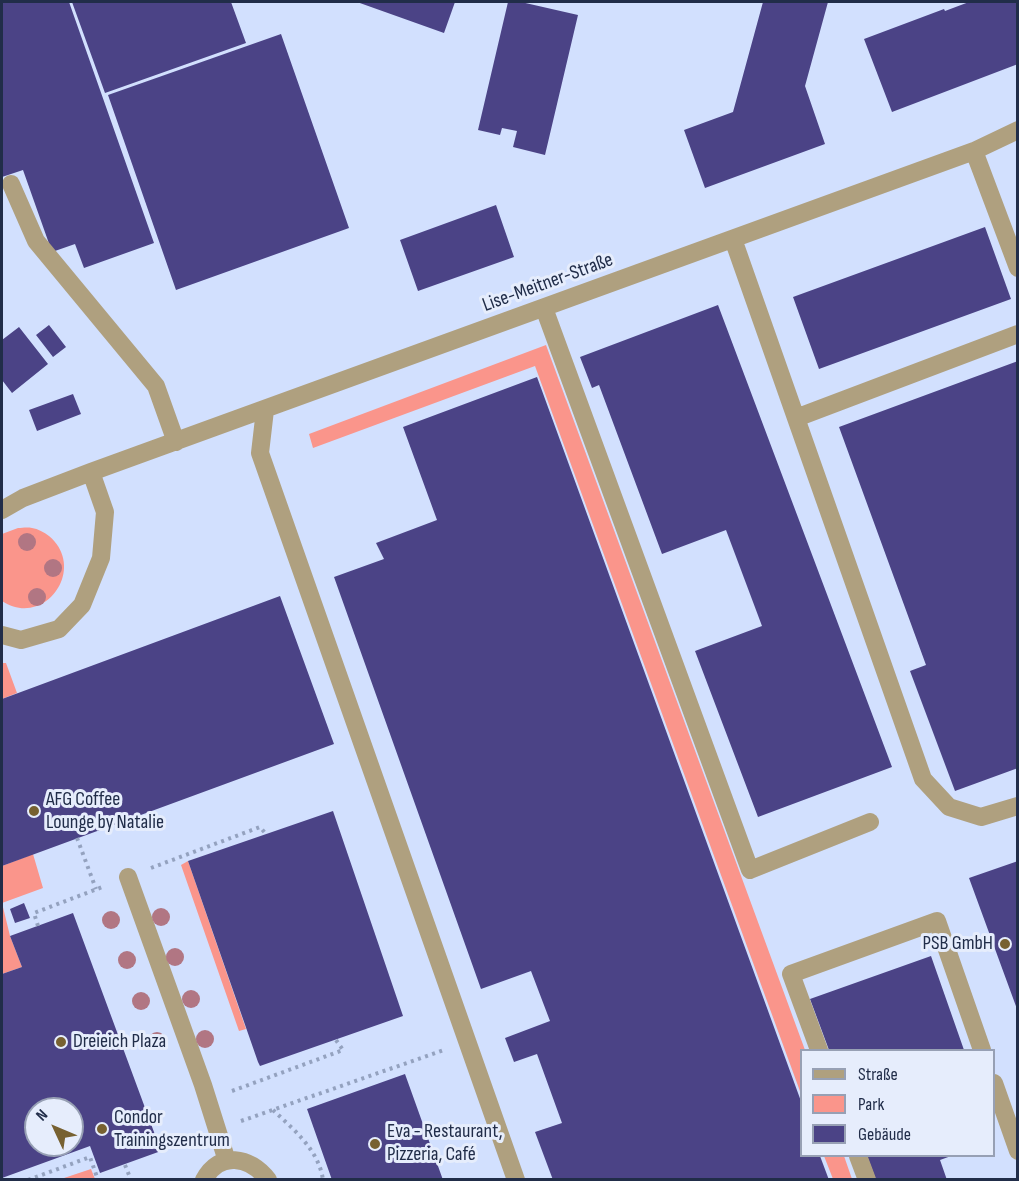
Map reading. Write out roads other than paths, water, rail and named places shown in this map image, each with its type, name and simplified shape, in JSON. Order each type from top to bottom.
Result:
[{"type":"street","name":"Lise-Meitner-Straße","points":[[2,510],[23,498],[91,472],[974,151],[1017,130]]},
{"type":"street","points":[[974,151],[1017,268]]},
{"type":"street","points":[[11,184],[36,241],[156,386],[176,442]]},
{"type":"street","points":[[732,239],[923,779],[949,807],[960,811],[981,817],[1017,806]]},
{"type":"street","points":[[544,308],[750,870],[870,822]]},
{"type":"street","points":[[796,418],[1017,334]]},
{"type":"street","points":[[265,410],[260,453],[516,1179]]},
{"type":"street","points":[[2,635],[21,640],[59,629],[82,605],[100,558],[105,512],[91,472]]},
{"type":"street","points":[[128,877],[208,1099],[227,1161]]},
{"type":"street","points":[[819,1049],[791,974],[937,921],[982,1049]]},
{"type":"street","points":[[995,1089],[1017,1151]]},
{"type":"street","points":[[859,1157],[867,1179]]},
{"type":"street","points":[[204,1179],[216,1166],[227,1161],[239,1160],[251,1163],[268,1179]]},
{"type":"place","name":"AFG Coffee Lounge by Natalie","points":[[34,811]]},
{"type":"place","name":"PSB GmbH","points":[[1005,944]]},
{"type":"place","name":"Dreieich Plaza","points":[[61,1042]]},
{"type":"place","name":"Condor Trainingszentrum","points":[[102,1129]]},
{"type":"place","name":"Eva - Restaurant, Pizzeria, Café","points":[[375,1144]]}]
